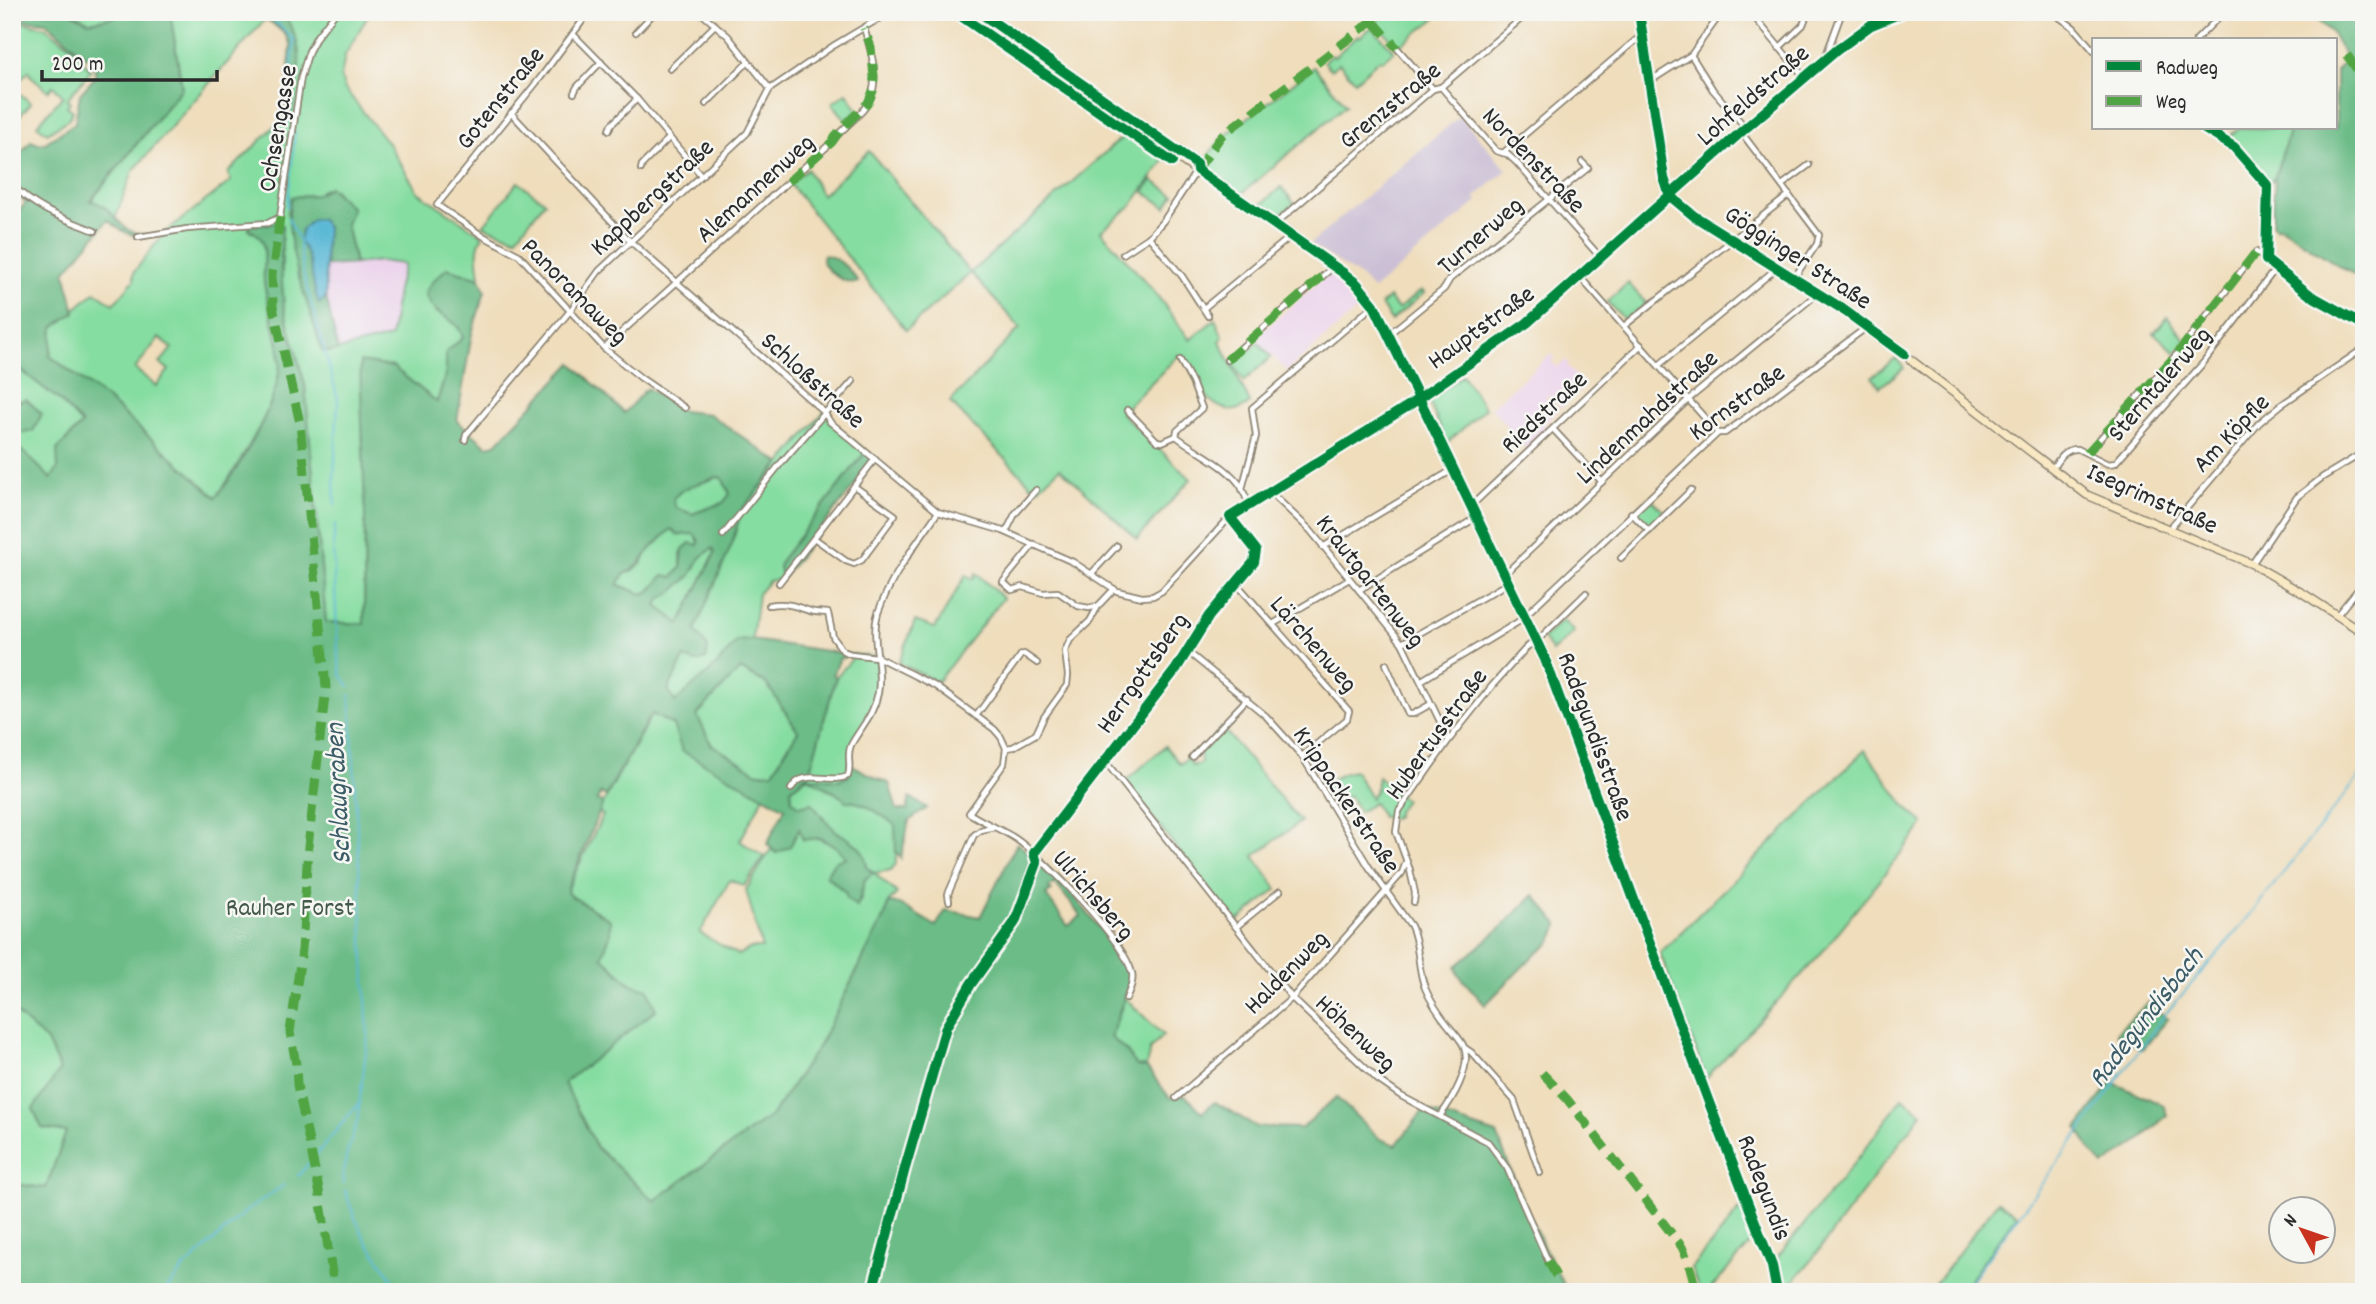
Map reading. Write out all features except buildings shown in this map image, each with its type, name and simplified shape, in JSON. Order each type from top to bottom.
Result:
[{"type":"street","name":"Ochsengasse","points":[[138,237],[187,229],[268,223],[280,217],[301,77],[317,36],[336,12]]},
{"type":"street","name":"Gotenstraße","points":[[437,205],[589,12]]},
{"type":"street","points":[[636,32],[655,12]]},
{"type":"street","points":[[701,12],[728,36],[770,89]]},
{"type":"street","name":"Kappbergstraße","points":[[465,440],[466,435],[570,311],[599,271],[747,133],[770,89],[833,46],[890,12]]},
{"type":"street","name":"Radegundisstraße","points":[[968,12],[1334,266],[1357,284],[1374,305],[1537,640],[1708,1100]]},
{"type":"street","name":"Grenzstraße","points":[[1274,225],[1433,89],[1441,87],[1529,12]]},
{"type":"street","points":[[1639,12],[1664,178],[1670,196]]},
{"type":"street","points":[[1650,81],[1690,55],[1722,12]]},
{"type":"street","points":[[1749,12],[1805,78]]},
{"type":"street","points":[[1779,48],[1803,24],[1808,12]]},
{"type":"street","name":"Lohfeldstraße","points":[[1824,62],[1842,12]]},
{"type":"street","name":"Lohfeldstraße","points":[[1670,196],[1824,62],[1871,25],[1903,12]]},
{"type":"street","points":[[2052,12],[2073,27],[2092,49]]},
{"type":"street","points":[[2198,38],[2224,12]]},
{"type":"street","points":[[670,69],[715,25]]},
{"type":"street","name":"Alemannenweg","points":[[604,348],[832,142],[840,130],[866,106],[874,84],[870,47],[864,28]]},
{"type":"street","points":[[573,34],[637,99],[701,175]]},
{"type":"street","points":[[1503,153],[1643,34]]},
{"type":"street","points":[[1397,48],[1433,89]]},
{"type":"street","points":[[1690,55],[1819,235],[1817,244],[1794,278]]},
{"type":"street","points":[[574,93],[601,62]]},
{"type":"street","points":[[706,104],[748,62]]},
{"type":"street","name":"Nordenstraße","points":[[1441,87],[1496,151],[1510,156],[1601,258]]},
{"type":"street","points":[[609,130],[611,124],[637,99]]},
{"type":"street","name":"Schloßstraße","points":[[511,113],[630,241],[824,412],[831,422],[938,512],[1006,532],[1073,562],[1114,589],[1142,597]]},
{"type":"street","points":[[2206,130],[2234,147],[2258,174]]},
{"type":"street","points":[[641,169],[669,138]]},
{"type":"street","name":"Turnerweg","points":[[1389,334],[1444,289],[1450,279],[1588,169],[1582,162]]},
{"type":"street","points":[[1782,185],[1809,165]]},
{"type":"street","points":[[1124,254],[1149,237],[1164,220],[1197,170]]},
{"type":"street","points":[[12,184],[29,201],[52,214],[95,231]]},
{"type":"street","points":[[1624,326],[1789,195]]},
{"type":"street","name":"Gögginger Straße","points":[[1670,196],[1694,216],[1818,293],[1904,354]]},
{"type":"street","name":"Hauptstraße","points":[[1142,597],[1153,596],[1162,591],[1230,517],[1420,398],[1527,323],[1670,196]]},
{"type":"street","name":"Panoramaweg","points":[[437,205],[483,236],[519,255],[604,348],[685,408]]},
{"type":"street","points":[[1149,237],[1182,276],[1208,316]]},
{"type":"street","points":[[1204,308],[1290,237]]},
{"type":"street","points":[[2087,453],[2188,342],[2256,252],[2310,295],[2364,325]]},
{"type":"street","points":[[1227,360],[1334,266]]},
{"type":"street","points":[[1659,365],[1777,268]]},
{"type":"street","name":"Sterntalerweg","points":[[2051,469],[2070,450],[2078,449],[2108,464],[2115,463],[2204,362],[2276,268]]},
{"type":"street","points":[[1580,276],[1718,433]]},
{"type":"street","name":"Lindenmahdstraße","points":[[1506,574],[1689,398],[1818,293]]},
{"type":"street","points":[[1242,489],[1256,436],[1252,408],[1374,305]]},
{"type":"street","name":"Kornstraße","points":[[1422,680],[1518,622],[1718,433],[1725,433],[1868,327]]},
{"type":"street","name":"Riedstraße","points":[[1472,505],[1641,345]]},
{"type":"street","name":"Am Köpfle","points":[[2169,529],[2259,423],[2364,348]]},
{"type":"street","name":"Isegrimstraße","points":[[1904,354],[2087,495],[2252,564],[2364,633]]},
{"type":"street","points":[[1176,436],[1177,430],[1202,408],[1180,360]]},
{"type":"street","points":[[723,532],[853,381]]},
{"type":"street","points":[[1127,410],[1157,440],[1162,442],[1176,436]]},
{"type":"street","points":[[1553,429],[1602,482]]},
{"type":"street","points":[[1176,436],[1196,452],[1210,458],[1237,481],[1249,504]]},
{"type":"street","points":[[2252,564],[2297,497],[2323,477],[2364,452]]},
{"type":"street","points":[[779,583],[875,459]]},
{"type":"street","points":[[1324,548],[1454,468]]},
{"type":"street","points":[[814,538],[846,561],[854,564],[862,560],[895,516],[854,486]]},
{"type":"street","points":[[1006,532],[1015,514],[1035,490]]},
{"type":"street","points":[[1621,558],[1691,490]]},
{"type":"street","name":"Krautgartenweg","points":[[1269,491],[1301,521],[1402,643],[1450,740]]},
{"type":"street","points":[[791,789],[795,782],[804,777],[839,780],[848,776],[848,755],[852,744],[872,714],[878,693],[876,622],[884,600],[908,554],[938,512]]},
{"type":"street","points":[[1631,513],[1649,531]]},
{"type":"street","points":[[1359,590],[1477,516]]},
{"type":"street","name":"Herrgottsberg","points":[[1034,853],[1188,652],[1209,616],[1254,562],[1256,550],[1230,517]]},
{"type":"street","points":[[1034,544],[1003,582],[1012,590],[1023,586],[1043,593],[1058,592],[1078,606],[1098,606]]},
{"type":"street","points":[[1092,573],[1117,546]]},
{"type":"street","points":[[1273,624],[1349,579]]},
{"type":"street","points":[[2337,615],[2364,582]]},
{"type":"street","name":"Lärchenweg","points":[[1236,583],[1349,711],[1347,719],[1302,756]]},
{"type":"street","points":[[1402,643],[1509,583]]},
{"type":"street","points":[[1006,748],[1036,734],[1044,717],[1067,685],[1065,651],[1070,640],[1090,621],[1098,606],[1114,589]]},
{"type":"street","name":"Radegundisstraße","points":[[1537,640],[1586,593]]},
{"type":"street","points":[[769,605],[779,603],[828,613],[832,637],[843,651],[877,657],[935,686],[994,729],[1006,748],[1004,764],[969,813],[1034,853]]},
{"type":"street","name":"Hubertusstraße","points":[[1414,902],[1413,883],[1396,832],[1399,811],[1492,686],[1527,647],[1537,640]]},
{"type":"street","name":"Krippackerstraße","points":[[1188,652],[1266,716],[1302,756],[1362,857],[1411,926],[1426,989],[1438,1012],[1465,1047]]},
{"type":"street","points":[[976,716],[1021,656],[1024,654],[1038,663]]},
{"type":"street","points":[[1386,664],[1408,713],[1413,714],[1430,704]]},
{"type":"street","points":[[1192,757],[1247,699]]},
{"type":"street","name":"Höhenweg","points":[[1105,761],[1292,998],[1378,1080],[1401,1096],[1488,1142],[1507,1168],[1548,1261]]},
{"type":"street","points":[[949,901],[948,894],[974,835],[981,830],[995,827]]},
{"type":"street","name":"Ulrichsberg","points":[[1034,853],[1101,924],[1125,959],[1133,975],[1126,999]]},
{"type":"street","name":"Haldenweg","points":[[1176,1098],[1292,998],[1402,873],[1406,860]]},
{"type":"street","points":[[1236,927],[1280,891]]},
{"type":"street","points":[[1440,1116],[1457,1091],[1464,1066],[1465,1047]]},
{"type":"street","points":[[1465,1047],[1514,1100],[1539,1173]]},
{"type":"street","name":"Radegundis","points":[[1708,1100],[1772,1266],[1777,1292]]},
{"type":"shaded area","points":[[1460,116],[1507,170],[1475,197],[1478,201],[1373,290],[1362,278],[1310,244]]},
{"type":"shaded area","points":[[379,261],[404,263],[397,290],[391,338],[338,350],[326,297],[326,266]]},
{"type":"shaded area","points":[[1329,273],[1352,289],[1365,303],[1287,371],[1255,338]]},
{"type":"shaded area","points":[[1551,354],[1555,358],[1551,361],[1557,367],[1566,360],[1569,364],[1567,366],[1585,386],[1561,408],[1549,395],[1545,398],[1559,410],[1543,425],[1547,429],[1526,449],[1491,407]]},
{"type":"green space","name":"Rauher Forst","points":[[12,12],[70,12],[89,22],[140,12],[170,12],[182,88],[90,201],[104,207],[127,229],[145,236],[130,234],[108,220],[65,272],[75,312],[53,328],[50,356],[108,400],[216,497],[257,432],[274,394],[280,361],[279,351],[264,281],[263,244],[256,233],[249,230],[249,226],[275,223],[282,225],[284,309],[305,385],[326,622],[364,624],[365,513],[360,362],[393,367],[437,402],[446,374],[446,352],[463,338],[456,325],[434,308],[425,293],[447,268],[480,278],[485,291],[472,333],[457,421],[487,446],[496,444],[572,363],[624,413],[647,388],[683,411],[709,414],[780,463],[741,511],[732,544],[695,630],[708,648],[706,659],[696,662],[684,658],[668,690],[675,702],[717,665],[737,641],[752,640],[847,654],[840,658],[833,674],[836,677],[808,777],[804,777],[791,789],[792,800],[799,806],[812,803],[835,830],[860,848],[867,867],[873,873],[865,879],[857,907],[826,875],[834,862],[846,857],[835,846],[820,838],[803,840],[799,829],[790,847],[776,853],[767,844],[785,808],[682,751],[673,725],[652,714],[647,721],[606,796],[601,793],[597,800],[603,803],[567,890],[568,894],[610,920],[610,935],[602,957],[631,984],[648,989],[656,1010],[564,1083],[597,1148],[654,1201],[772,1115],[820,1044],[886,913],[888,903],[899,904],[936,926],[946,910],[980,917],[1017,843],[1079,902],[1129,972],[1130,980],[1111,1037],[1137,1066],[1146,1067],[1170,1098],[1185,1095],[1202,1112],[1215,1102],[1257,1127],[1302,1128],[1336,1097],[1380,1139],[1396,1145],[1424,1110],[1497,1134],[1529,1215],[1568,1292],[12,1292],[12,1184],[46,1188],[66,1132],[42,1128],[33,1109],[60,1070],[47,1041],[12,1010],[12,444],[51,479],[58,468],[57,450],[82,424],[58,399],[12,363],[12,218],[26,203],[12,189],[12,157],[15,159],[31,141],[45,143],[75,123],[80,94],[95,77],[95,70],[91,61],[46,22],[12,19]],"holes":[[[716,477],[722,478],[730,494],[723,503],[692,514],[676,508],[673,499],[687,488]],[[671,529],[678,535],[694,534],[699,541],[698,545],[690,543],[683,549],[681,568],[673,577],[664,575],[649,592],[642,594],[618,585],[624,574],[636,567]],[[713,548],[715,553],[680,624],[657,606],[660,599],[691,575],[700,558]],[[740,669],[766,683],[798,731],[773,772],[758,773],[711,744],[697,715]],[[1055,883],[1081,916],[1068,926],[1046,895],[1051,891],[1049,887]]]},
{"type":"green space","points":[[70,12],[140,12],[89,22]]},
{"type":"green space","points":[[170,12],[370,12],[345,55],[341,77],[345,89],[388,143],[418,192],[483,236],[478,251],[480,278],[447,268],[436,312],[456,325],[463,338],[446,352],[446,373],[437,402],[393,367],[365,513],[364,624],[326,622],[305,385],[284,309],[282,225],[254,231],[264,247],[264,281],[279,351],[280,361],[274,395],[257,432],[217,498],[108,400],[50,356],[53,328],[95,292],[114,304],[134,280],[134,272],[164,233],[231,181],[228,173],[285,116],[291,45],[286,35],[266,18],[133,171],[116,216],[113,217],[111,213],[90,202],[182,88]],"holes":[[[324,188],[334,190],[341,200],[352,208],[346,224],[355,264],[379,261],[404,264],[397,290],[391,337],[330,352],[322,351],[298,277],[287,211],[299,196],[316,195]],[[159,338],[172,348],[160,363],[169,370],[156,386],[135,369]]]},
{"type":"green space","points":[[238,12],[286,12],[284,15],[297,42],[299,54],[291,119],[285,116],[291,45],[276,25]]},
{"type":"green space","points":[[1386,12],[1437,12],[1440,15],[1398,47],[1377,24]]},
{"type":"green space","points":[[2316,12],[2364,12],[2364,280],[2272,224],[2275,177],[2289,130],[2338,130],[2338,69],[2346,59],[2338,44],[2338,38],[2335,38],[2312,16]]},
{"type":"green space","points":[[12,20],[45,27],[72,47],[91,71],[67,99],[70,102],[67,106],[73,111],[69,119],[47,133],[37,125],[63,96],[53,86],[48,91],[29,71],[12,88]]},
{"type":"green space","points":[[1372,27],[1394,51],[1382,61],[1380,59],[1355,81],[1339,63],[1331,70],[1324,61],[1331,55],[1334,57],[1358,35],[1360,37]]},
{"type":"green space","points":[[1314,67],[1346,105],[1240,195],[1199,166],[1223,137]]},
{"type":"green space","points":[[19,93],[31,103],[12,124],[12,101]]},
{"type":"green space","points":[[847,93],[858,110],[846,120],[832,103]]},
{"type":"green space","points":[[2236,130],[2289,130],[2275,177],[2269,183],[2229,136]]},
{"type":"green space","points":[[1128,132],[1166,158],[1131,206],[1101,231],[1156,294],[1190,340],[1215,319],[1223,337],[1220,341],[1250,403],[1235,410],[1216,405],[1179,355],[1121,413],[1191,479],[1137,539],[1060,468],[1036,490],[950,402],[1020,328],[971,273],[906,330],[790,184],[807,169],[822,195],[869,151],[970,273]]},
{"type":"green space","points":[[1152,180],[1174,195],[1166,207],[1144,192]]},
{"type":"green space","points":[[518,182],[545,202],[516,238],[483,226]]},
{"type":"green space","points":[[329,187],[352,208],[346,224],[355,264],[326,266],[327,228],[305,248],[311,261],[319,303],[326,297],[338,350],[330,352],[322,351],[304,295],[293,253],[289,214],[291,197],[316,195]]},
{"type":"green space","points":[[1281,187],[1294,203],[1289,208],[1274,215],[1258,207]]},
{"type":"green space","points":[[824,255],[844,265],[858,282],[842,280],[832,273],[824,265]]},
{"type":"green space","points":[[1628,283],[1647,304],[1624,319],[1607,302]]},
{"type":"green space","points":[[1422,290],[1424,293],[1391,321],[1381,304],[1389,298],[1398,309]]},
{"type":"green space","points":[[2167,317],[2186,340],[2176,353],[2154,333]]},
{"type":"green space","points":[[1258,342],[1271,357],[1244,381],[1233,365]]},
{"type":"green space","points":[[1896,358],[1904,368],[1880,387],[1872,377]]},
{"type":"green space","points":[[12,363],[58,399],[82,424],[66,440],[58,468],[51,479],[12,444],[12,429],[24,433],[19,400],[12,404]]},
{"type":"green space","points":[[1462,375],[1485,408],[1447,443],[1429,402]]},
{"type":"green space","points":[[26,399],[42,414],[33,431],[24,433],[12,429],[12,404]]},
{"type":"green space","points":[[824,412],[831,422],[866,451],[782,559],[782,579],[769,581],[758,594],[752,640],[737,641],[717,665],[675,702],[668,690],[684,658],[708,648],[694,630],[732,544],[741,511]]},
{"type":"green space","points":[[866,451],[875,459],[782,579],[779,567],[782,559]]},
{"type":"green space","points":[[716,477],[722,478],[730,494],[723,503],[692,514],[676,508],[673,499],[677,494]]},
{"type":"green space","points":[[1649,497],[1666,513],[1649,528],[1634,512]]},
{"type":"green space","points":[[671,529],[694,534],[699,541],[698,546],[690,543],[681,553],[681,568],[673,577],[664,575],[649,592],[642,594],[617,584],[624,574],[642,563],[647,553]]},
{"type":"green space","points":[[713,548],[715,553],[680,624],[657,606],[659,599],[685,581],[700,558]]},
{"type":"green space","points":[[976,573],[1003,598],[937,682],[899,663],[915,621],[935,628],[966,575],[973,579]]},
{"type":"green space","points":[[1562,620],[1574,632],[1552,652],[1543,638]]},
{"type":"green space","points":[[851,654],[877,657],[878,693],[872,714],[852,744],[850,771],[828,790],[839,794],[846,801],[866,806],[896,825],[896,864],[891,870],[874,873],[897,893],[888,903],[886,913],[820,1044],[772,1115],[654,1201],[597,1148],[563,1083],[656,1010],[648,989],[631,984],[602,957],[610,935],[610,920],[568,894],[567,890],[603,815],[598,813],[652,714],[665,721],[740,669],[766,683],[800,731],[773,772],[760,774],[764,796],[740,841],[764,857],[744,886],[730,880],[700,933],[738,955],[751,948],[762,948],[746,890],[771,849],[776,853],[799,829],[835,846],[846,857],[826,875],[846,893],[846,898],[860,902],[865,879],[873,872],[792,800],[791,789],[808,777],[836,677],[852,659]]},
{"type":"green space","points":[[1222,727],[1301,821],[1254,856],[1277,889],[1235,923],[1125,782],[1165,746],[1180,764],[1187,758],[1193,766],[1201,763],[1200,752]]},
{"type":"green space","points":[[1865,750],[1906,807],[1924,824],[1819,956],[1706,1078],[1660,953]]},
{"type":"green space","points":[[849,763],[889,783],[897,810],[907,810],[910,797],[927,808],[909,821],[901,858],[896,852],[895,825],[872,809],[860,803],[846,801],[808,777],[839,780],[849,776]]},
{"type":"green space","points":[[1355,771],[1371,798],[1378,777],[1405,800],[1395,818],[1382,817],[1374,803],[1359,812],[1349,796],[1334,806],[1321,785],[1342,774]]},
{"type":"green space","points":[[1534,895],[1558,924],[1556,934],[1548,945],[1535,954],[1485,1005],[1458,974],[1456,966],[1500,929]]},
{"type":"green space","points":[[1125,998],[1163,1035],[1150,1049],[1146,1067],[1137,1066],[1111,1037]]},
{"type":"green space","points":[[2149,1002],[2168,1019],[2142,1050],[2117,1035],[2117,1032]]},
{"type":"green space","points":[[12,1010],[47,1041],[60,1070],[33,1109],[66,1132],[46,1188],[12,1184]]},
{"type":"green space","points":[[2111,1082],[2163,1105],[2167,1115],[2143,1138],[2103,1166],[2078,1128]]},
{"type":"green space","points":[[1902,1098],[1922,1113],[1813,1258],[1784,1292],[1776,1259],[1859,1157]]},
{"type":"green space","points":[[1998,1201],[2017,1215],[1961,1292],[1929,1292]]},
{"type":"green space","points":[[1744,1205],[1757,1236],[1708,1292],[1700,1292],[1691,1268]]},
{"type":"water","points":[[313,219],[321,219],[327,228],[326,297],[319,304],[308,256],[299,241],[302,229]]},
{"type":"waterway","name":"Schlaugraben","points":[[272,12],[273,19],[294,40],[288,123]]},
{"type":"waterway","name":"Schlaugraben","points":[[287,207],[295,132]]},
{"type":"waterway","name":"Schlaugraben","points":[[288,218],[299,241],[304,277],[338,399],[335,505]]},
{"type":"waterway","name":"Schlaugraben","points":[[335,524],[333,546],[338,654],[341,675],[349,686]]},
{"type":"waterway","name":"Schlaugraben","points":[[344,1183],[347,1153],[357,1122],[368,1036],[350,695]]},
{"type":"waterway","name":"Radegundisbach","points":[[1963,1292],[2167,1012],[2237,931],[2364,771]]},
{"type":"waterway","points":[[316,1155],[360,1102]]},
{"type":"waterway","points":[[298,1176],[310,1162]]},
{"type":"waterway","points":[[164,1292],[183,1269],[245,1212],[284,1185]]},
{"type":"waterway","name":"Schlaugraben","points":[[345,1190],[361,1232],[400,1292]]},
{"type":"marked path","points":[[1197,170],[1222,135],[1384,12]]},
{"type":"marked path","points":[[1373,21],[1397,48]]},
{"type":"marked path","points":[[788,182],[832,142],[840,130],[868,103],[873,91],[874,77],[871,47],[864,28]]},
{"type":"marked path","points":[[2347,55],[2364,80]]},
{"type":"marked path","points":[[280,217],[272,274],[273,307],[300,423],[326,687],[308,847],[302,950],[290,1032],[297,1085],[318,1184],[335,1292]]},
{"type":"marked path","points":[[2087,453],[2177,354],[2256,252],[2269,263]]},
{"type":"marked path","points":[[1227,360],[1334,266]]},
{"type":"marked path","points":[[1542,1073],[1567,1099],[1682,1247],[1697,1292]]},
{"type":"marked path","points":[[1548,1261],[1556,1276]]},
{"type":"cycle path","points":[[955,12],[1172,162]]},
{"type":"cycle path","points":[[979,12],[1196,164],[1197,170],[1342,272],[1357,284],[1374,305],[1545,659],[1772,1266],[1777,1292]]},
{"type":"cycle path","points":[[1639,12],[1664,178],[1670,196],[1694,216],[1841,308],[1904,354]]},
{"type":"cycle path","points":[[872,1292],[946,1027],[971,984],[1015,922],[1037,863],[1034,853],[1176,669],[1209,616],[1254,562],[1256,550],[1230,517],[1408,406],[1527,323],[1837,50],[1871,25],[1903,12]]},
{"type":"cycle path","points":[[2206,130],[2234,147],[2268,186],[2266,260],[2310,295],[2364,325]]}]
